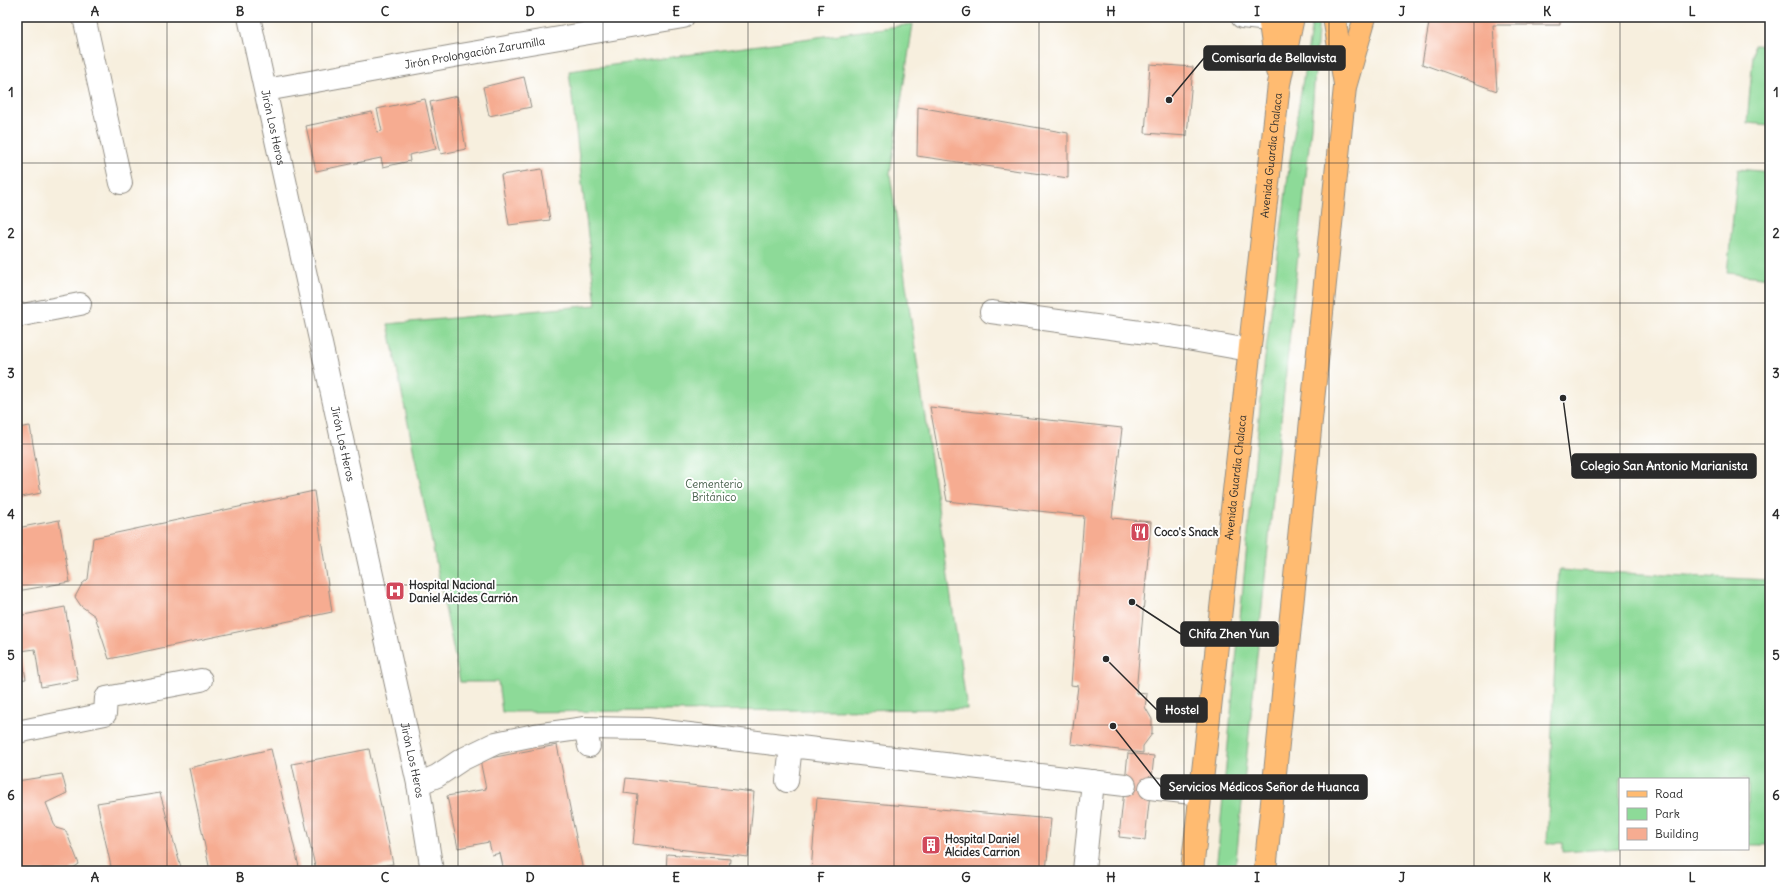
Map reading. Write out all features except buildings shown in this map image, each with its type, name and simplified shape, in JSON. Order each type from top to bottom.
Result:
[{"type":"main road","name":"Avenida Guardia Chalaca","points":[[1192,871],[1279,84],[1293,17]]},
{"type":"main road","points":[[1334,17],[1345,87]]},
{"type":"main road","points":[[1265,871],[1345,87],[1365,17]]},
{"type":"main road","name":"Avenida Guardia Chalaca","points":[[1269,18],[1279,84]]},
{"type":"street","points":[[84,17],[121,183]]},
{"type":"street","name":"Jirón Los Heros","points":[[249,17],[418,784],[432,871]]},
{"type":"street","name":"Jirón Prolongación Zarumilla","points":[[266,90],[684,17]]},
{"type":"street","points":[[1242,17],[1269,18]]},
{"type":"street","points":[[17,316],[80,304]]},
{"type":"street","points":[[991,312],[1170,336],[1249,350]]},
{"type":"street","points":[[17,732],[105,714],[106,698],[200,680]]},
{"type":"street","points":[[418,784],[436,776],[461,760],[496,743],[535,735],[587,737],[647,729],[1125,785]]},
{"type":"street","points":[[788,781],[792,746]]},
{"type":"street","points":[[1084,871],[1092,781]]},
{"type":"street","points":[[1150,788],[1200,794]]},
{"type":"green space","points":[[1313,17],[1319,17],[1311,127],[1235,871],[1216,871],[1264,366],[1290,160]]},
{"type":"green space","name":"Cementerio Británico","points":[[913,24],[890,174],[967,709],[502,712],[498,682],[460,682],[388,324],[596,305],[569,71]]},
{"type":"green space","points":[[1754,45],[1770,46],[1770,125],[1747,123]]},
{"type":"green space","points":[[1738,169],[1770,172],[1770,278],[1727,273]]},
{"type":"green space","points":[[1559,570],[1770,580],[1770,845],[1749,845],[1749,778],[1619,778],[1619,848],[1563,852],[1563,843],[1547,843]]},
{"type":"place","name":"Comisaría de Bellavista","points":[[1169,100]]},
{"type":"place","name":"Colegio San Antonio Marianista","points":[[1563,398]]},
{"type":"place","name":"Coco's Snack","points":[[1140,532]]},
{"type":"place","name":"Hospital Nacional Daniel Alcides Carrión","points":[[395,591]]},
{"type":"place","name":"Chifa Zhen Yun","points":[[1132,602]]},
{"type":"place","name":"Hostel","points":[[1106,659]]},
{"type":"place","name":"Servicios Médicos Señor de Huanca","points":[[1113,726]]},
{"type":"place","name":"Hospital Daniel Alcides Carrion","points":[[931,845]]}]
